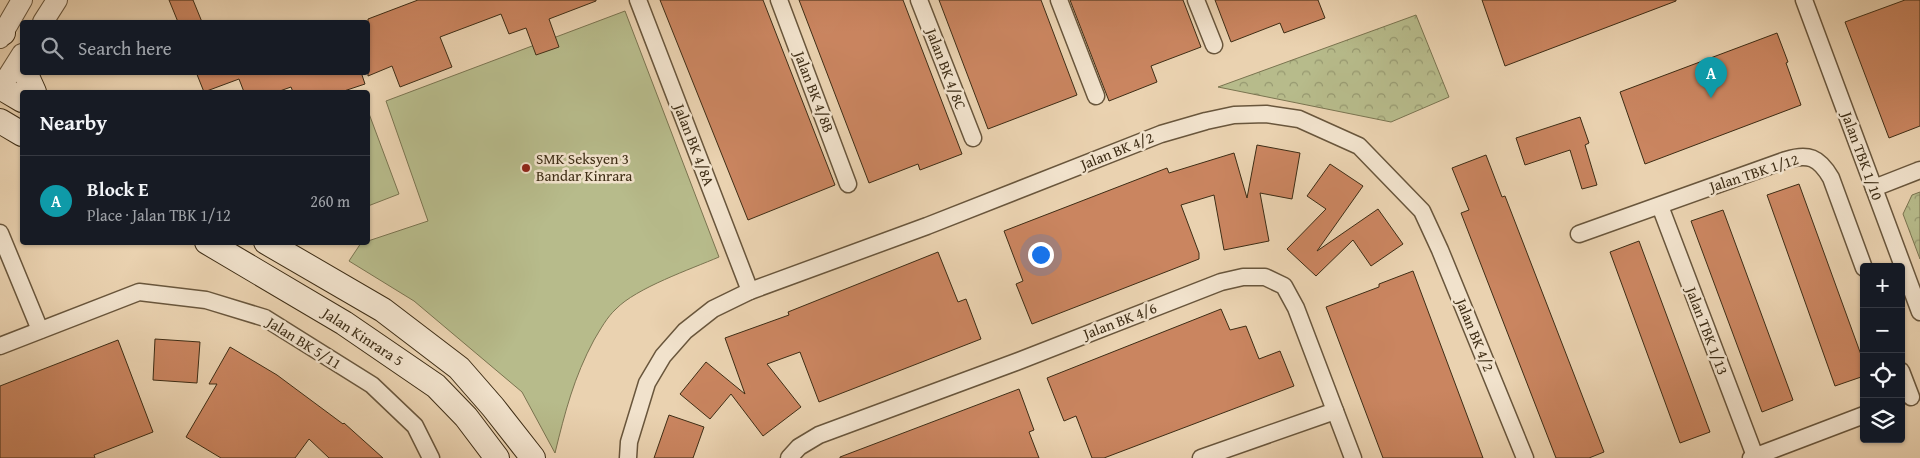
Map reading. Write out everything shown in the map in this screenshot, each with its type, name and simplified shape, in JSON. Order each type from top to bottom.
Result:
[{"type":"main road","points":[[26,75],[33,90]]},
{"type":"main road","points":[[0,88],[20,99]]},
{"type":"main road","points":[[0,121],[20,133]]},
{"type":"main road","name":"Jalan Kinrara 5","points":[[213,245],[344,322],[436,386],[466,417],[497,458]]},
{"type":"main road","name":"Jalan Kinrara 5","points":[[271,245],[383,310],[459,368],[532,458]]},
{"type":"street","points":[[1,35],[22,0]]},
{"type":"street","points":[[44,20],[58,0]]},
{"type":"street","name":"Jalan BK 4/8A","points":[[638,0],[750,291]]},
{"type":"street","name":"Jalan BK 4/8B","points":[[779,0],[848,184]]},
{"type":"street","name":"Jalan BK 4/8C","points":[[919,0],[973,138]]},
{"type":"street","points":[[1059,0],[1096,96]]},
{"type":"street","points":[[1196,0],[1214,45]]},
{"type":"street","name":"Jalan TBK 1/10","points":[[1804,0],[1920,312]]},
{"type":"street","points":[[0,88],[20,57]]},
{"type":"street","name":"Jalan BK 4/2","points":[[628,458],[629,442],[646,383],[663,356],[684,331],[713,309],[750,291],[927,226],[1168,132],[1234,115],[1266,114],[1299,119],[1359,146],[1422,211],[1440,250],[1524,458]]},
{"type":"street","name":"Jalan TBK 1/12","points":[[1579,234],[1786,160],[1808,157],[1825,167],[1831,178],[1862,263]]},
{"type":"street","points":[[1874,188],[1920,170]]},
{"type":"street","name":"Jalan TBK 1/13","points":[[1660,206],[1753,457]]},
{"type":"street","points":[[0,233],[40,330]]},
{"type":"street","name":"Jalan BK 4/6","points":[[789,458],[798,447],[819,435],[1016,362],[1221,282],[1243,277],[1265,278],[1284,286],[1296,308],[1352,458]]},
{"type":"street","name":"Jalan BK 5/11","points":[[0,346],[139,292],[206,300],[264,318],[372,385],[415,426],[431,458]]},
{"type":"street","points":[[1905,381],[1911,397]]},
{"type":"street","points":[[1201,458],[1334,411]]},
{"type":"street","points":[[1753,457],[1860,417]]},
{"type":"green space","name":"SMK Seksyen 3 Bandar Kinrara","points":[[625,11],[719,257],[650,286],[625,301],[610,316],[594,340],[581,368],[566,409],[555,453],[522,392],[414,301],[349,261],[360,245],[370,245],[370,240],[428,221],[386,101]]},
{"type":"green space","points":[[1416,15],[1449,97],[1391,122],[1218,87]]},
{"type":"green space","points":[[370,116],[399,194],[370,205]]},
{"type":"green space","points":[[1920,192],[1920,259],[1903,214],[1912,195]]},
{"type":"building","points":[[169,0],[193,0],[201,20],[177,20]]},
{"type":"building","points":[[418,0],[596,0],[549,19],[559,47],[536,55],[526,28],[509,34],[501,14],[440,37],[452,67],[400,87],[392,66],[368,76],[370,75],[370,20],[368,19]]},
{"type":"building","points":[[660,0],[763,0],[835,185],[748,220]]},
{"type":"building","points":[[799,0],[903,0],[962,154],[920,170],[918,164],[869,183]]},
{"type":"building","points":[[939,0],[1041,0],[1077,95],[988,129]]},
{"type":"building","points":[[1070,0],[1183,0],[1201,47],[1151,66],[1157,82],[1109,101]]},
{"type":"building","points":[[1215,0],[1318,0],[1325,18],[1284,33],[1280,23],[1231,42]]},
{"type":"building","points":[[1482,0],[1676,0],[1676,1],[1505,66]]},
{"type":"building","points":[[1905,0],[1920,0],[1920,126],[1889,138],[1845,22]]},
{"type":"building","points":[[1777,33],[1801,105],[1645,164],[1620,92]]},
{"type":"building","points":[[197,75],[362,75],[365,84],[347,90],[292,90],[291,87],[283,90],[243,90],[239,79],[209,90],[203,90]]},
{"type":"building","points":[[1580,117],[1589,143],[1585,145],[1597,185],[1582,189],[1570,150],[1525,165],[1516,138]]},
{"type":"building","points":[[1257,145],[1300,153],[1292,199],[1260,193],[1269,241],[1224,250],[1214,195],[1181,205],[1199,253],[1199,259],[1032,324],[1016,284],[1023,281],[1004,231],[1167,168],[1169,173],[1234,153],[1247,198]]},
{"type":"building","points":[[1486,155],[1502,197],[1505,196],[1604,452],[1589,458],[1556,458],[1461,213],[1469,210],[1452,168]]},
{"type":"building","points":[[1330,164],[1363,186],[1317,251],[1378,209],[1403,244],[1371,266],[1353,240],[1316,276],[1287,249],[1326,209],[1307,196]]},
{"type":"building","points":[[1799,184],[1860,352],[1860,377],[1835,386],[1767,195]]},
{"type":"building","points":[[1723,210],[1793,400],[1762,412],[1691,221]]},
{"type":"building","points":[[1639,241],[1710,432],[1680,443],[1610,252]]},
{"type":"building","points":[[938,252],[958,302],[966,299],[981,339],[819,402],[800,352],[767,364],[801,407],[763,436],[731,394],[710,419],[680,394],[706,362],[745,394],[725,338],[789,315],[788,312]]},
{"type":"building","points":[[1413,271],[1483,458],[1383,458],[1326,307],[1379,287],[1379,284]]},
{"type":"building","points":[[1221,309],[1230,330],[1246,326],[1259,359],[1280,351],[1294,386],[1104,458],[1092,458],[1076,416],[1064,421],[1047,378]]},
{"type":"building","points":[[155,339],[200,342],[197,383],[153,380]]},
{"type":"building","points":[[118,340],[153,432],[94,455],[95,458],[0,458],[0,386]]},
{"type":"building","points":[[230,347],[277,375],[344,423],[383,458],[329,458],[309,439],[295,458],[221,458],[186,437],[217,384],[209,384]]},
{"type":"building","points":[[1019,389],[1034,430],[1029,432],[1039,458],[840,458],[840,457]]},
{"type":"building","points":[[669,415],[704,427],[693,458],[654,458]]},
{"type":"place","name":"Block E","points":[[1711,98]]},
{"type":"place","name":"SMK Seksyen 3 Bandar Kinrara","points":[[526,168]]}]
